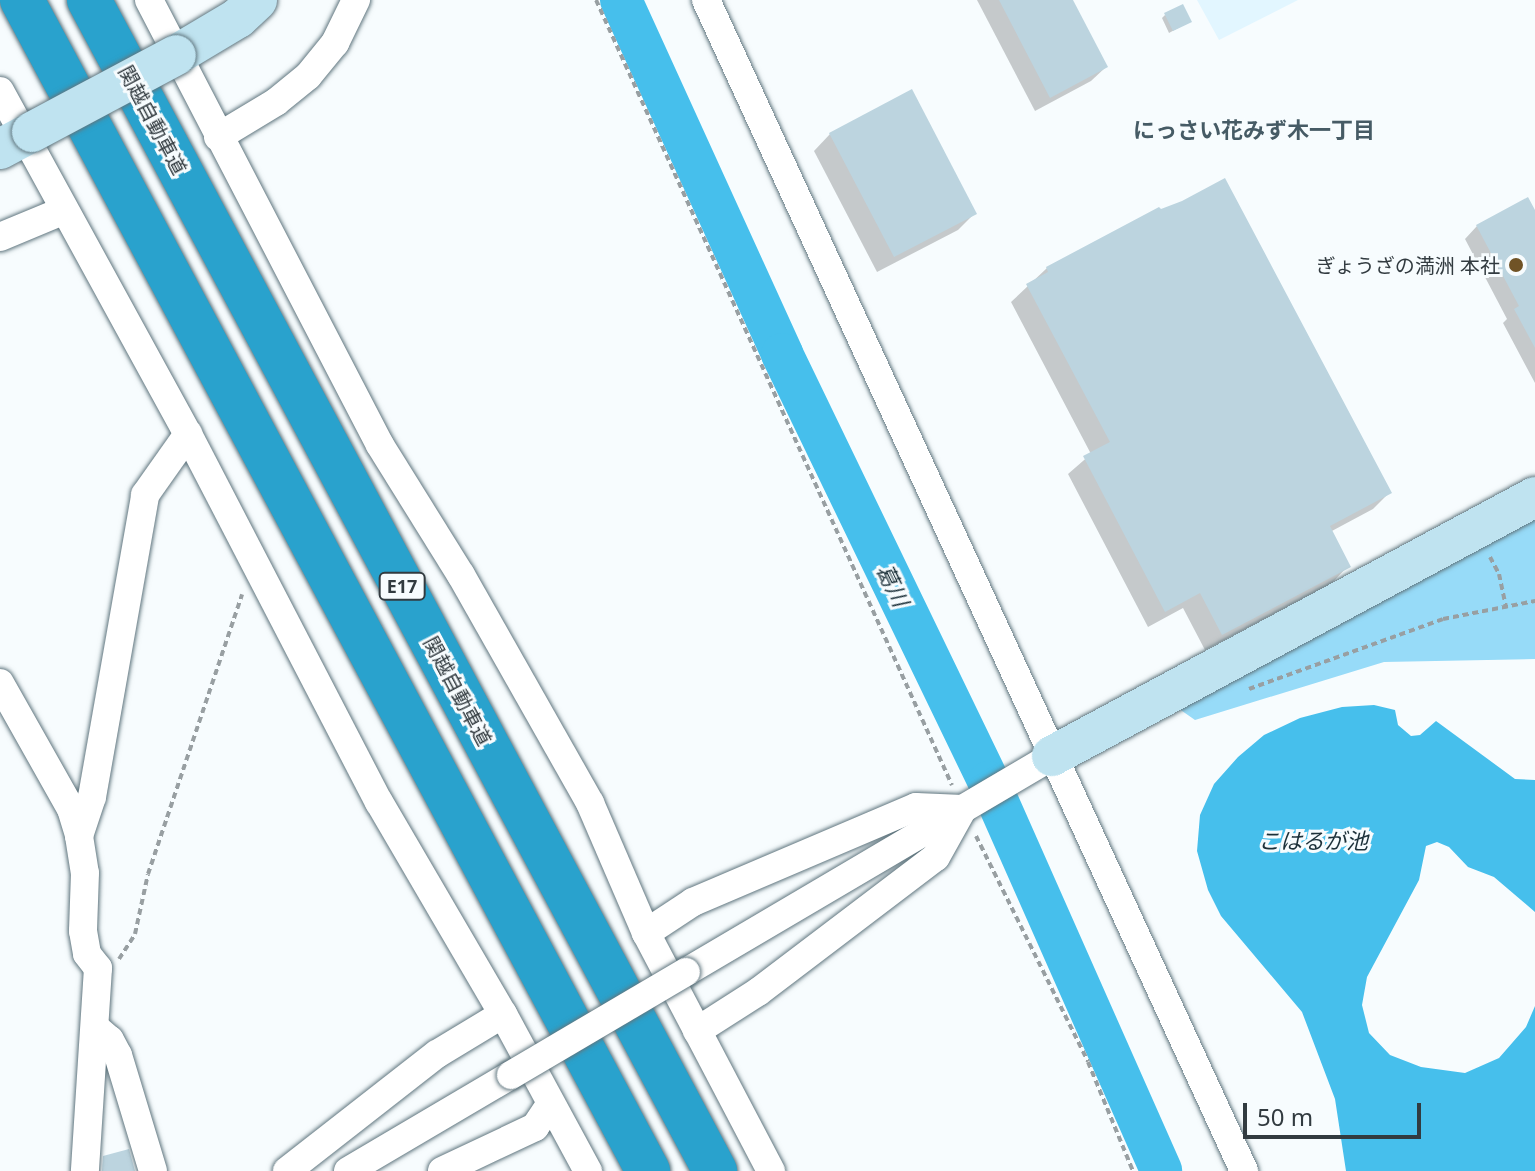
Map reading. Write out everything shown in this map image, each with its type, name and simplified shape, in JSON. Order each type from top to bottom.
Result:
[{"type":"highway","points":[[22,0],[648,1171]]},
{"type":"highway","name":"関越自動車道","points":[[89,0],[715,1171]]},
{"type":"street","points":[[149,0],[380,445],[461,575],[590,803],[646,933],[771,1171]]},
{"type":"street","points":[[19,139],[176,55],[238,18],[257,0]]},
{"type":"street","points":[[218,137],[276,102],[308,76],[335,43],[356,0]]},
{"type":"street","points":[[706,0],[1042,763],[1244,1171]]},
{"type":"street","points":[[0,91],[19,139],[65,210],[188,434],[379,802],[503,1014],[588,1171]]},
{"type":"street","points":[[0,237],[65,210]]},
{"type":"street","points":[[79,836],[92,797],[145,495],[188,434]]},
{"type":"street","points":[[348,1171],[1042,763],[1535,497]]},
{"type":"street","points":[[0,683],[71,809],[79,836],[85,873],[83,931],[87,954],[98,968],[85,1171]]},
{"type":"street","points":[[646,933],[693,902],[916,807],[966,808]]},
{"type":"street","points":[[697,1031],[758,992],[936,857],[966,808]]},
{"type":"street","points":[[287,1171],[437,1054],[503,1014]]},
{"type":"street","points":[[96,1028],[110,1040],[118,1055],[153,1171]]},
{"type":"street","points":[[442,1171],[535,1127],[550,1105]]},
{"type":"path","points":[[596,0],[966,808],[1088,1062],[1133,1171]]},
{"type":"path","points":[[98,968],[123,958],[135,934],[148,874],[254,560]]},
{"type":"path","points":[[1499,574],[1506,608]]},
{"type":"path","points":[[1248,689],[1443,619],[1535,601]]},
{"type":"shaded area","points":[[1197,0],[1298,0],[1219,40]]},
{"type":"shaded area","points":[[1535,519],[1535,659],[1384,662],[1195,720],[1175,706]]},
{"type":"water","name":"こはるが池","points":[[1374,705],[1395,710],[1398,725],[1411,736],[1420,735],[1436,721],[1515,779],[1535,780],[1535,912],[1494,877],[1468,867],[1449,847],[1437,842],[1426,846],[1419,880],[1367,977],[1362,1005],[1369,1033],[1390,1055],[1421,1067],[1465,1073],[1499,1058],[1526,1027],[1535,1006],[1535,1171],[1346,1171],[1335,1099],[1302,1012],[1221,916],[1208,890],[1197,851],[1200,815],[1214,784],[1238,757],[1264,735],[1300,718],[1342,707]]},
{"type":"building","points":[[999,0],[1073,0],[1108,67],[1050,98]]},
{"type":"building","points":[[1183,4],[1192,22],[1173,31],[1164,13]]},
{"type":"building","points":[[912,89],[977,214],[894,257],[829,133]]},
{"type":"building","points":[[1225,178],[1392,493],[1330,526],[1351,567],[1222,635],[1200,593],[1165,612],[1083,456],[1110,442],[1026,284],[1048,272],[1046,267],[1159,207],[1161,209],[1182,201]]},
{"type":"building","name":"ぎょうざの満洲 本社","points":[[1528,197],[1535,210],[1535,348],[1514,309],[1519,306],[1476,225]]},
{"type":"building","points":[[129,1149],[135,1171],[102,1171],[103,1156]]},
{"type":"waterway","name":"葛川","points":[[621,0],[782,354],[989,782],[1161,1171]]},
{"type":"place","name":"ぎょうざの満洲 本社","points":[[1516,265]]},
{"type":"district","name":"にっさい花みず木一丁目","points":[[1254,130]]}]
